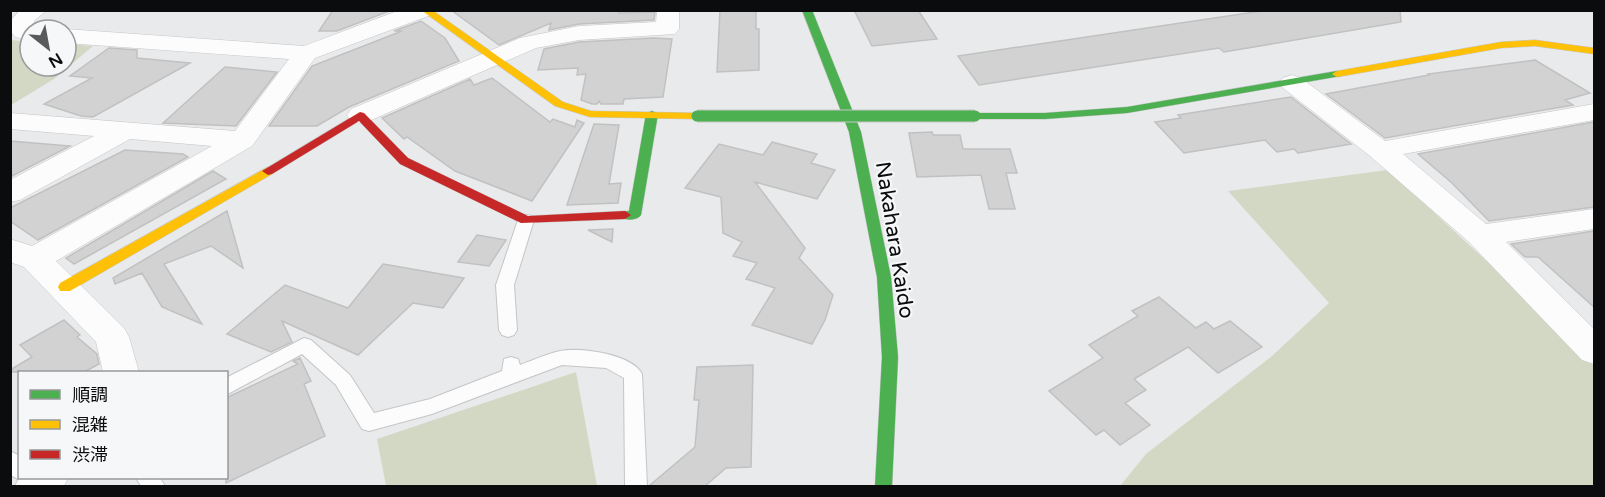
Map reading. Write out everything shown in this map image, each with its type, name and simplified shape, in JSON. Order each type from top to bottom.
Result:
[{"type":"street","points":[[78,37],[306,53],[424,10],[495,57],[559,104],[590,114],[697,116],[1045,116],[1127,111],[1501,45],[1535,43],[1594,51]]},
{"type":"street","points":[[65,287],[274,168],[360,115],[528,43],[553,35],[579,31],[667,29],[668,10]]},
{"type":"street","name":"Nakahara Kaido","points":[[807,10],[855,132],[884,277],[890,357],[884,486]]},
{"type":"street","points":[[121,371],[112,337],[65,287],[23,255],[242,140],[306,53]]},
{"type":"street","points":[[1292,83],[1380,150],[1480,236],[1587,335]]},
{"type":"street","points":[[1380,150],[1594,112]]},
{"type":"street","points":[[360,115],[404,161],[526,220],[635,215],[652,114]]},
{"type":"street","points":[[10,122],[242,140]]},
{"type":"street","points":[[10,193],[126,130]]},
{"type":"street","points":[[1480,236],[1594,219]]},
{"type":"lane","points":[[508,330],[505,285],[526,220]]},
{"type":"lane","points":[[228,386],[304,345],[342,380],[369,423],[432,406],[512,370],[562,358],[609,362],[633,374],[636,486]]},
{"type":"green space","points":[[11,40],[18,41],[18,78],[55,78],[11,105]]},
{"type":"green space","points":[[78,45],[93,46],[78,59]]},
{"type":"green space","points":[[1388,170],[1560,329],[1594,366],[1594,486],[1120,486],[1146,454],[1272,356],[1329,303],[1228,191]]},
{"type":"green space","points":[[576,372],[597,486],[386,486],[377,439]]},
{"type":"building","points":[[333,10],[392,10],[337,31],[319,31]]},
{"type":"building","points":[[451,10],[655,12],[654,20],[579,24],[549,30],[551,23],[499,45]]},
{"type":"building","points":[[720,10],[756,10],[756,29],[759,29],[759,70],[717,72]]},
{"type":"building","points":[[854,10],[918,10],[937,39],[872,46]]},
{"type":"building","points":[[1268,10],[1400,10],[1401,22],[1224,52],[1219,48],[979,85],[958,56]]},
{"type":"building","points":[[421,21],[445,38],[459,61],[349,107],[317,126],[269,126],[312,66],[402,31],[394,31]]},
{"type":"building","points":[[672,39],[663,97],[624,99],[623,104],[601,104],[599,101],[597,104],[592,104],[581,100],[586,74],[577,75],[578,68],[538,70],[544,49],[579,42]]},
{"type":"building","points":[[109,48],[137,50],[137,58],[190,63],[93,117],[81,116],[44,104],[92,78],[78,77],[78,70]]},
{"type":"building","points":[[1535,60],[1590,93],[1565,100],[1573,105],[1385,138],[1326,94],[1428,74]]},
{"type":"building","points":[[225,67],[277,72],[236,126],[163,123]]},
{"type":"building","points":[[492,78],[550,122],[553,119],[575,127],[577,120],[584,123],[532,201],[455,171],[407,137],[404,139],[382,118],[470,79],[474,85]]},
{"type":"building","points":[[1291,97],[1351,144],[1298,153],[1294,149],[1277,152],[1265,140],[1184,153],[1155,122],[1181,118],[1178,115]]},
{"type":"building","points":[[1594,122],[1594,207],[1489,221],[1452,183],[1418,154]]},
{"type":"building","points":[[594,124],[619,125],[609,184],[621,183],[618,203],[567,205]]},
{"type":"building","points":[[932,132],[933,135],[960,135],[963,149],[1010,149],[1017,173],[1006,173],[1015,209],[989,209],[981,175],[917,177],[909,133]]},
{"type":"building","points":[[10,141],[70,146],[10,177]]},
{"type":"building","points":[[772,142],[817,154],[811,163],[835,170],[817,199],[755,182],[805,248],[799,258],[833,295],[825,320],[812,344],[752,325],[775,288],[746,279],[757,263],[733,256],[742,242],[723,233],[721,197],[685,188],[719,144],[763,155]]},
{"type":"building","points":[[125,150],[183,154],[188,157],[38,240],[10,221],[10,208]]},
{"type":"building","points":[[213,171],[226,179],[74,264],[66,258]]},
{"type":"building","points":[[227,211],[243,268],[211,246],[164,264],[202,324],[162,307],[142,273],[115,284],[113,278]]},
{"type":"building","points":[[613,229],[612,242],[588,230]]},
{"type":"building","points":[[1594,231],[1594,307],[1538,257],[1525,257],[1511,244]]},
{"type":"building","points":[[477,235],[506,240],[489,266],[458,262]]},
{"type":"building","points":[[383,264],[464,278],[443,308],[413,303],[358,355],[282,321],[292,342],[271,352],[227,334],[285,285],[348,308]]},
{"type":"building","points":[[1159,297],[1196,328],[1206,322],[1214,329],[1230,321],[1262,347],[1218,373],[1188,347],[1134,379],[1146,390],[1125,403],[1150,425],[1120,445],[1104,430],[1096,435],[1049,391],[1103,358],[1089,345],[1138,316],[1132,311]]},
{"type":"building","points":[[64,320],[80,335],[77,337],[97,354],[99,364],[86,371],[10,372],[32,357],[20,345]]},
{"type":"building","points":[[300,358],[311,381],[304,384],[325,436],[226,483],[228,479],[228,397],[298,364],[293,361]]},
{"type":"building","points":[[753,365],[751,467],[726,468],[705,486],[649,486],[695,447],[699,400],[694,400],[697,367]]},
{"type":"traffic: fast","points":[[807,10],[855,132],[884,277],[890,357],[884,486]]},
{"type":"traffic: fast","points":[[975,116],[1045,116],[1127,110],[1337,74]]},
{"type":"traffic: fast","points":[[625,215],[635,215],[652,114]]},
{"type":"traffic: fast","points":[[697,116],[975,116]]},
{"type":"traffic: slow","points":[[425,10],[559,104],[590,114],[697,116]]},
{"type":"traffic: slow","points":[[1337,74],[1501,45],[1535,43],[1594,51]]},
{"type":"traffic: slow","points":[[65,287],[268,171]]},
{"type":"traffic: jam","points":[[268,171],[360,115],[404,161],[526,220],[625,215]]}]
